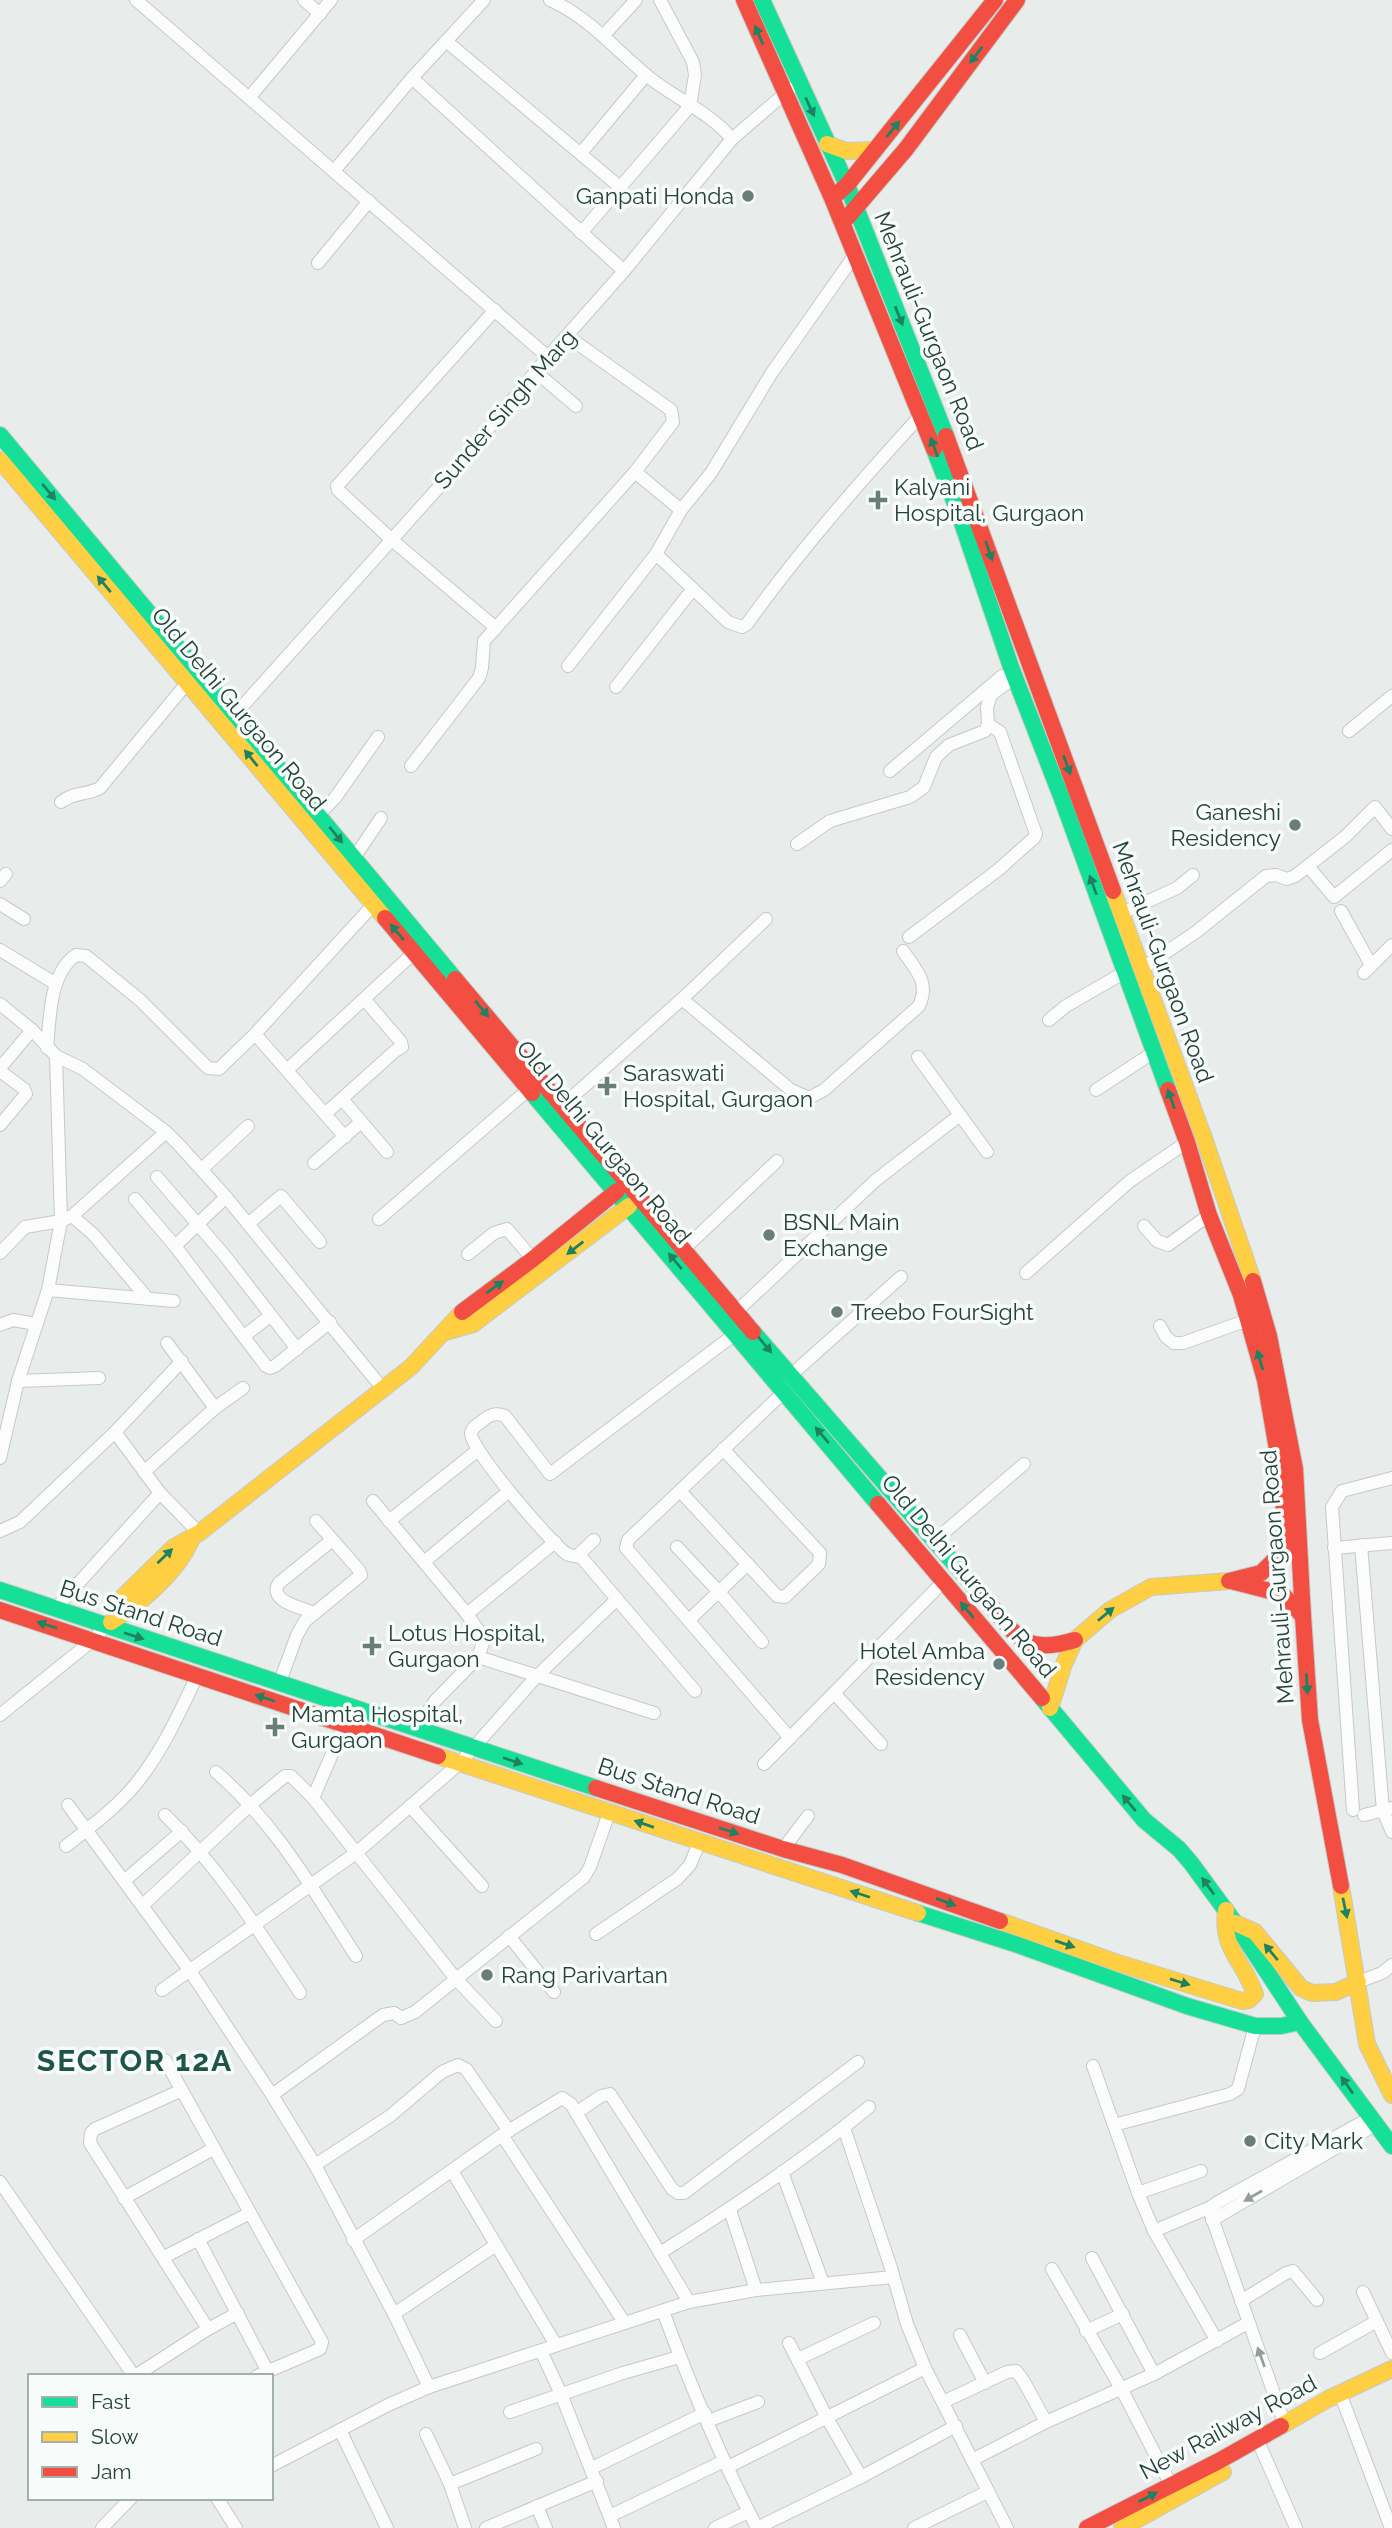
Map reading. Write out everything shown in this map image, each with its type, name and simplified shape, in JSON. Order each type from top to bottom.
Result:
[{"type":"main road","name":"Mehrauli-Gurgaon Road","points":[[744,0],[897,351],[1016,667],[1061,796],[1153,1026],[1204,1138],[1248,1266],[1269,1336],[1296,1469],[1310,1720],[1367,2044],[1392,2095]]},
{"type":"main road","name":"Mehrauli-Gurgaon Road","points":[[762,0],[847,186],[965,483],[1016,667],[1120,914],[1133,971]]},
{"type":"main road","points":[[832,198],[847,186],[995,0]]},
{"type":"main road","points":[[842,223],[906,149],[1017,0]]},
{"type":"main road","points":[[827,144],[846,150],[875,150]]},
{"type":"main road","name":"Old Delhi Gurgaon Road","points":[[1,439],[230,720],[374,904],[420,947],[562,1106],[683,1250],[740,1323],[785,1391],[1143,1820],[1179,1849],[1230,1917]]},
{"type":"main road","name":"Old Delhi Gurgaon Road","points":[[0,460],[187,682],[230,720],[319,814],[529,1089],[629,1206],[791,1375],[1023,1642],[1037,1648],[1075,1640]]},
{"type":"main road","name":"Mehrauli-Gurgaon Road","points":[[1153,1026],[1154,1052],[1187,1142],[1209,1215],[1241,1295],[1265,1380],[1282,1478],[1286,1549],[1261,1573],[1229,1581]]},
{"type":"main road","points":[[111,1622],[122,1598],[174,1547],[196,1536],[411,1367],[464,1310],[533,1259],[617,1191]]},
{"type":"main road","points":[[445,1332],[473,1324],[629,1206]]},
{"type":"main road","points":[[911,1542],[929,1537]]},
{"type":"main road","points":[[1050,1708],[1075,1640],[1125,1598],[1139,1590],[1229,1581],[1282,1594],[1303,1616]]},
{"type":"main road","name":"Bus Stand Road","points":[[0,1590],[55,1609],[111,1622],[279,1684],[783,1849],[842,1865],[1115,1962],[1242,2001],[1249,2000],[1255,1994],[1253,1986],[1226,1939],[1224,1926],[1230,1917]]},
{"type":"main road","name":"Bus Stand Road","points":[[0,1610],[699,1843],[1018,1945],[1187,2006],[1255,2026],[1281,2026],[1300,2022]]},
{"type":"main road","points":[[833,1885],[842,1865]]},
{"type":"main road","points":[[1230,1917],[1255,1932],[1301,1988],[1312,1993],[1336,1993],[1358,1982]]},
{"type":"main road","points":[[1230,1917],[1300,2022],[1392,2146]]},
{"type":"main road","name":"New Railway Road","points":[[1087,2528],[1217,2462],[1284,2421],[1392,2369]]},
{"type":"main road","name":"New Railway Road","points":[[1124,2527],[1343,2401],[1392,2378]]},
{"type":"street","points":[[136,0],[548,357]]},
{"type":"street","points":[[304,0],[320,14]]},
{"type":"street","points":[[249,98],[331,0]]},
{"type":"street","points":[[334,171],[412,78],[484,0]]},
{"type":"street","points":[[550,0],[567,3],[646,75],[719,123],[732,139]]},
{"type":"street","points":[[603,36],[635,0]]},
{"type":"street","points":[[581,233],[690,106],[695,75],[693,62],[660,0]]},
{"type":"street","points":[[446,41],[620,187]]},
{"type":"street","points":[[580,153],[646,75]]},
{"type":"street","points":[[412,78],[624,271]]},
{"type":"street","name":"Sunder Singh Marg","points":[[230,720],[392,540],[624,271],[732,139],[798,83]]},
{"type":"street","points":[[318,263],[369,201]]},
{"type":"street","points":[[568,666],[656,554],[681,509],[711,473],[771,374],[854,256]]},
{"type":"street","points":[[495,310],[337,486],[338,490],[392,540],[496,628]]},
{"type":"street","points":[[411,766],[479,678],[484,641],[635,472],[673,422],[671,410],[568,336]]},
{"type":"street","points":[[536,372],[576,406]]},
{"type":"street","points":[[656,554],[728,622],[742,627],[861,481],[921,415]]},
{"type":"street","points":[[635,472],[681,509]]},
{"type":"street","points":[[616,687],[692,590]]},
{"type":"street","points":[[797,844],[830,821],[910,797],[924,788],[936,757],[949,746],[985,731],[988,724],[987,707],[992,695],[1016,667]]},
{"type":"street","points":[[890,771],[992,683],[1016,667]]},
{"type":"street","points":[[61,802],[70,795],[100,788],[187,682]]},
{"type":"street","points":[[1349,731],[1392,696]]},
{"type":"street","points":[[909,937],[998,870],[1034,838],[1034,828],[1000,732],[988,724]]},
{"type":"street","points":[[319,814],[335,798],[378,737]]},
{"type":"street","points":[[1049,1020],[1066,1006],[1133,971],[1196,932],[1266,876],[1276,874],[1290,879],[1346,836],[1376,807],[1392,829]]},
{"type":"street","points":[[354,858],[381,818]]},
{"type":"street","points":[[1308,866],[1334,897],[1392,850]]},
{"type":"street","points":[[1120,914],[1177,888],[1193,875]]},
{"type":"street","points":[[0,904],[24,919]]},
{"type":"street","points":[[0,1458],[18,1381],[48,1290],[67,1218],[52,1052],[56,984],[70,959],[76,955],[86,956],[140,1000],[208,1068],[214,1070],[232,1058],[374,904]]},
{"type":"street","points":[[1341,911],[1368,969],[1392,945]]},
{"type":"street","points":[[562,1106],[682,999],[766,919]]},
{"type":"street","points":[[287,1070],[420,947]]},
{"type":"street","points":[[0,950],[56,984]]},
{"type":"street","points":[[682,999],[791,1090],[809,1098],[824,1090],[919,1006],[924,995],[922,980],[903,951]]},
{"type":"street","points":[[326,1114],[402,1047],[401,1042],[365,1000]]},
{"type":"street","points":[[0,1004],[32,1030],[52,1052],[83,1069],[166,1132],[226,1197],[383,1389]]},
{"type":"street","points":[[0,1125],[26,1094],[24,1089],[0,1070],[32,1030]]},
{"type":"street","points":[[255,1034],[345,1137]]},
{"type":"street","points":[[1096,1090],[1154,1052]]},
{"type":"street","points":[[918,1057],[987,1152]]},
{"type":"street","points":[[379,1219],[529,1089]]},
{"type":"street","points":[[342,1099],[387,1152]]},
{"type":"street","points":[[695,1692],[578,1556],[568,1555],[509,1491],[478,1450],[471,1434],[472,1429],[486,1418],[500,1414],[505,1416],[550,1474],[740,1323],[876,1180],[960,1115]]},
{"type":"street","points":[[314,1163],[361,1122]]},
{"type":"street","points":[[202,1170],[248,1126]]},
{"type":"street","points":[[0,1253],[25,1227],[67,1218],[166,1132]]},
{"type":"street","points":[[1026,1273],[1130,1181],[1187,1142]]},
{"type":"street","points":[[683,1250],[777,1161]]},
{"type":"street","points":[[157,1177],[199,1224],[297,1349]]},
{"type":"street","points":[[248,1224],[281,1196],[320,1242]]},
{"type":"street","points":[[174,1246],[226,1197]]},
{"type":"street","points":[[135,1199],[266,1366],[270,1368],[330,1322]]},
{"type":"street","points":[[1144,1226],[1157,1241],[1168,1245],[1209,1215]]},
{"type":"street","points":[[67,1218],[93,1234],[148,1299]]},
{"type":"street","points":[[468,1254],[494,1233],[507,1229],[545,1272]]},
{"type":"street","points":[[791,1375],[901,1277]]},
{"type":"street","points":[[48,1290],[174,1301]]},
{"type":"street","points":[[244,1336],[270,1316]]},
{"type":"street","points":[[0,1325],[13,1320],[36,1324]]},
{"type":"street","points":[[1160,1326],[1166,1337],[1174,1343],[1183,1343],[1248,1320]]},
{"type":"street","points":[[167,1343],[215,1408]]},
{"type":"street","points":[[0,1531],[20,1522],[115,1432],[182,1361]]},
{"type":"street","points":[[18,1381],[99,1378]]},
{"type":"street","points":[[144,1472],[215,1408],[243,1388]]},
{"type":"street","points":[[785,1391],[628,1540],[626,1548],[790,1738]]},
{"type":"street","points":[[115,1432],[196,1536]]},
{"type":"street","points":[[680,1490],[777,1596],[785,1597],[819,1564],[820,1558],[815,1546],[723,1449]]},
{"type":"street","points":[[389,1521],[478,1450]]},
{"type":"street","points":[[929,1537],[1024,1464]]},
{"type":"street","points":[[1387,1809],[1358,1813],[1332,1507],[1342,1492],[1392,1478]]},
{"type":"street","points":[[424,1562],[509,1491]]},
{"type":"street","points":[[55,1609],[160,1493]]},
{"type":"street","points":[[373,1501],[467,1614],[484,1643],[478,1657],[435,1701],[416,1729]]},
{"type":"street","points":[[279,1684],[296,1636],[305,1622],[361,1575],[316,1521]]},
{"type":"street","points":[[578,1556],[594,1540]]},
{"type":"street","points":[[315,1613],[281,1599],[276,1589],[279,1583],[331,1541]]},
{"type":"street","points":[[467,1614],[555,1542]]},
{"type":"street","points":[[1334,1548],[1392,1543]]},
{"type":"street","points":[[1361,1545],[1387,1809],[1392,1832]]},
{"type":"street","points":[[677,1547],[762,1642]]},
{"type":"street","points":[[690,1619],[748,1564]]},
{"type":"street","points":[[764,1764],[943,1582]]},
{"type":"street","points":[[162,1990],[356,1853],[460,1763],[471,1747],[536,1676],[617,1600]]},
{"type":"street","points":[[0,1715],[93,1640],[111,1622]]},
{"type":"street","points":[[478,1657],[654,1713]]},
{"type":"street","points":[[66,1846],[104,1816],[135,1785],[171,1733],[197,1676]]},
{"type":"street","points":[[834,1693],[881,1744]]},
{"type":"street","points":[[313,1798],[345,1724]]},
{"type":"street","points":[[216,1772],[283,1842],[356,1956]]},
{"type":"street","points":[[143,1905],[250,1805],[285,1776],[291,1776],[313,1798],[456,1979],[496,2021]]},
{"type":"street","points":[[68,1805],[143,1905],[272,2095],[315,2165],[394,2314],[429,2387]]},
{"type":"street","points":[[410,1805],[482,1886]]},
{"type":"street","points":[[272,2095],[383,2015],[388,2013],[401,2018],[407,2017],[587,1873],[609,1813]]},
{"type":"street","points":[[165,1815],[201,1852],[256,1926],[300,1993]]},
{"type":"street","points":[[783,1849],[808,1816]]},
{"type":"street","points":[[124,1881],[182,1831]]},
{"type":"street","points":[[596,1934],[677,1879],[690,1865],[699,1843]]},
{"type":"street","points":[[509,1936],[554,1992]]},
{"type":"street","points":[[1358,1982],[1382,1973],[1392,1965]]},
{"type":"street","points":[[1114,2125],[1230,2094],[1238,2089],[1255,2026]]},
{"type":"street","points":[[164,2060],[323,2342],[320,2349],[262,2373],[238,2313],[198,2239]]},
{"type":"street","points":[[576,2113],[601,2096],[610,2094],[672,2189],[684,2193],[858,2062]]},
{"type":"street","points":[[315,2165],[390,2116],[442,2072],[458,2065],[466,2069],[624,2322]]},
{"type":"street","points":[[1093,2066],[1154,2231],[1217,2341]]},
{"type":"street","points":[[180,2091],[91,2133],[90,2143],[208,2329]]},
{"type":"street","points":[[353,2240],[505,2133],[559,2099],[566,2099],[689,2302]]},
{"type":"street","points":[[660,2253],[730,2210],[869,2107]]},
{"type":"street","points":[[1154,2231],[1214,2210],[1373,2122]]},
{"type":"street","points":[[1214,2210],[1373,2122]]},
{"type":"street","points":[[844,2128],[901,2309],[925,2368],[1007,2528]]},
{"type":"street","points":[[124,2198],[212,2148]]},
{"type":"street","points":[[452,2171],[556,2345]]},
{"type":"street","points":[[1138,2193],[1201,2171]]},
{"type":"street","points":[[782,2172],[823,2283]]},
{"type":"street","points":[[0,2182],[134,2374]]},
{"type":"street","points":[[730,2210],[756,2290]]},
{"type":"street","points":[[1214,2210],[1248,2323],[1284,2421]]},
{"type":"street","points":[[164,2257],[250,2213]]},
{"type":"street","points":[[394,2314],[496,2245]]},
{"type":"street","points":[[1092,2258],[1154,2374]]},
{"type":"street","points":[[1052,2269],[1122,2390],[1171,2485]]},
{"type":"street","points":[[1241,2301],[1293,2271],[1317,2300]]},
{"type":"street","points":[[273,2465],[429,2387],[689,2302],[756,2290],[893,2277]]},
{"type":"street","points":[[1363,2292],[1392,2353]]},
{"type":"street","points":[[663,2311],[679,2357],[757,2528],[956,2426]]},
{"type":"street","points":[[138,2374],[238,2313]]},
{"type":"street","points":[[1086,2331],[1123,2314]]},
{"type":"street","points":[[1320,2353],[1377,2321]]},
{"type":"street","points":[[798,2359],[874,2323]]},
{"type":"street","points":[[972,2460],[1046,2422],[1122,2390],[1248,2323]]},
{"type":"street","points":[[960,2335],[985,2383]]},
{"type":"street","points":[[789,2343],[861,2477]]},
{"type":"street","points":[[541,2351],[612,2522],[925,2368]]},
{"type":"street","points":[[510,2412],[679,2357]]},
{"type":"street","points":[[943,2402],[1007,2372],[1016,2371],[1046,2422]]},
{"type":"street","points":[[1343,2401],[1391,2528]]},
{"type":"street","points":[[486,2528],[537,2506],[706,2417],[758,2402]]},
{"type":"street","points":[[340,2430],[386,2528]]},
{"type":"street","points":[[426,2434],[450,2484],[465,2528]]},
{"type":"street","points":[[1261,2448],[1296,2528]]},
{"type":"street","points":[[450,2484],[536,2449]]},
{"type":"street","points":[[914,2528],[987,2493]]},
{"type":"street","points":[[102,2528],[129,2500]]},
{"type":"street","points":[[218,2500],[236,2528]]},
{"type":"street","points":[[537,2506],[546,2528]]},
{"type":"street","points":[[715,2528],[748,2512]]},
{"type":"traffic: fast","points":[[762,0],[847,185],[946,436]]},
{"type":"traffic: fast","points":[[0,435],[455,979]]},
{"type":"traffic: fast","points":[[934,449],[1012,670],[1168,1090]]},
{"type":"traffic: fast","points":[[532,1093],[878,1504]]},
{"type":"traffic: fast","points":[[753,1332],[985,1599]]},
{"type":"traffic: fast","points":[[0,1590],[596,1788]]},
{"type":"traffic: fast","points":[[1042,1698],[1144,1820],[1179,1849],[1191,1863],[1235,1923],[1300,2022],[1392,2146]]},
{"type":"traffic: fast","points":[[918,1913],[1018,1945],[1187,2006],[1255,2026],[1281,2026],[1300,2022]]},
{"type":"traffic: slow","points":[[827,144],[846,151],[875,150]]},
{"type":"traffic: slow","points":[[0,460],[385,918]]},
{"type":"traffic: slow","points":[[1113,891],[1204,1138],[1253,1281]]},
{"type":"traffic: slow","points":[[445,1332],[473,1324],[629,1206]]},
{"type":"traffic: slow","points":[[116,1618],[122,1598],[174,1547],[199,1533],[411,1367],[462,1312]]},
{"type":"traffic: slow","points":[[111,1622],[134,1606],[169,1574],[192,1538]]},
{"type":"traffic: slow","points":[[1050,1708],[1075,1640],[1110,1610],[1151,1587],[1229,1581]]},
{"type":"traffic: slow","points":[[438,1756],[918,1913]]},
{"type":"traffic: slow","points":[[1341,1886],[1367,2044],[1392,2095]]},
{"type":"traffic: slow","points":[[1000,1921],[1115,1962],[1242,2001],[1249,2000],[1255,1994],[1230,1945],[1225,1924],[1226,1910]]},
{"type":"traffic: slow","points":[[1235,1923],[1255,1932],[1301,1988],[1312,1993],[1336,1992],[1358,1982]]},
{"type":"traffic: slow","points":[[1281,2426],[1328,2399],[1392,2369]]},
{"type":"traffic: slow","points":[[1122,2528],[1223,2472]]},
{"type":"traffic: jam","points":[[744,0],[832,198],[934,449]]},
{"type":"traffic: jam","points":[[837,194],[995,0]]},
{"type":"traffic: jam","points":[[847,218],[906,149],[1017,0]]},
{"type":"traffic: jam","points":[[946,436],[1113,891]]},
{"type":"traffic: jam","points":[[385,918],[532,1093]]},
{"type":"traffic: jam","points":[[455,979],[753,1332]]},
{"type":"traffic: jam","points":[[1168,1090],[1209,1215],[1241,1295],[1265,1380],[1282,1478],[1286,1549],[1261,1573],[1229,1581]]},
{"type":"traffic: jam","points":[[462,1312],[617,1191]]},
{"type":"traffic: jam","points":[[1253,1281],[1269,1336],[1295,1469],[1303,1616]]},
{"type":"traffic: jam","points":[[878,1504],[1042,1698]]},
{"type":"traffic: jam","points":[[1231,1581],[1282,1594],[1303,1616]]},
{"type":"traffic: jam","points":[[985,1599],[1014,1632],[1032,1644],[1057,1644],[1075,1640]]},
{"type":"traffic: jam","points":[[0,1610],[438,1756]]},
{"type":"traffic: jam","points":[[1303,1616],[1310,1720],[1341,1886]]},
{"type":"traffic: jam","points":[[596,1788],[783,1849],[842,1865],[1000,1921]]},
{"type":"traffic: jam","points":[[1087,2528],[1281,2426]]},
{"type":"place","name":"Ganpati Honda","points":[[748,196]]},
{"type":"place","name":"Kalyani Hospital, Gurgaon","points":[[878,500]]},
{"type":"place","name":"Ganeshi Residency","points":[[1295,825]]},
{"type":"place","name":"Saraswati Hospital, Gurgaon","points":[[607,1086]]},
{"type":"place","name":"BSNL Main Exchange","points":[[769,1235]]},
{"type":"place","name":"Treebo FourSight","points":[[837,1312]]},
{"type":"place","name":"Lotus Hospital, Gurgaon","points":[[372,1646]]},
{"type":"place","name":"Hotel Amba Residency","points":[[999,1664]]},
{"type":"place","name":"Mamta Hospital, Gurgaon","points":[[275,1727]]},
{"type":"place","name":"Rang Parivartan","points":[[487,1975]]},
{"type":"place","name":"City Mark","points":[[1250,2141]]},
{"type":"district","name":"SECTOR 12A","points":[[135,2061]]}]
